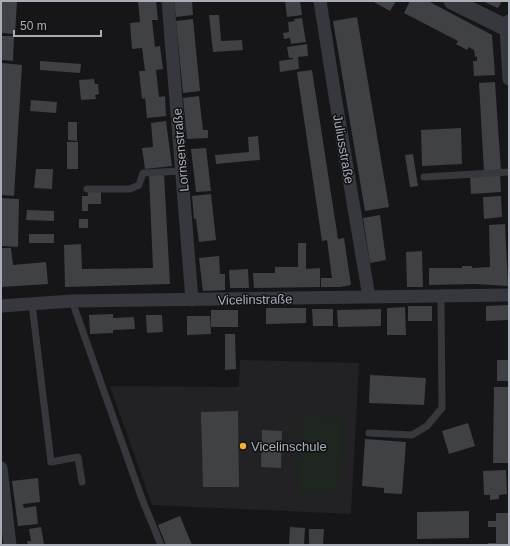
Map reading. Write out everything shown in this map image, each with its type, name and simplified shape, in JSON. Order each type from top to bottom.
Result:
[{"type":"street","name":"Lornsenstraße","points":[[168,1],[192,300]]},
{"type":"street","name":"Juliusstraße","points":[[320,1],[334,96],[368,297]]},
{"type":"street","points":[[452,1],[508,26],[509,79]]},
{"type":"street","name":"Vicelinstraße","points":[[1,306],[72,301],[509,295]]},
{"type":"street","points":[[1,468],[10,545]]},
{"type":"lane","points":[[87,190],[130,189],[139,185],[144,173],[181,171]]},
{"type":"lane","points":[[424,177],[509,172]]},
{"type":"lane","points":[[369,433],[412,435],[427,426],[442,408],[441,296]]},
{"type":"lane","points":[[72,301],[142,499],[161,545]]},
{"type":"lane","points":[[32,304],[51,462],[78,457],[82,482]]},
{"type":"shaded area","name":"Vicelinschule","points":[[240,360],[359,363],[351,514],[152,505],[110,386],[239,387]]},
{"type":"shaded area","points":[[302,415],[342,417],[338,492],[299,491]]},
{"type":"building","points":[[1,1],[17,1],[15,34],[1,33]]},
{"type":"building","points":[[138,1],[156,1],[158,20],[152,20],[155,47],[160,46],[163,69],[156,70],[159,97],[165,96],[166,116],[147,118],[145,98],[142,99],[139,71],[145,71],[142,48],[132,49],[130,23],[140,22]]},
{"type":"building","points":[[174,1],[192,1],[193,15],[176,17]]},
{"type":"building","points":[[285,1],[300,1],[302,15],[287,17]]},
{"type":"building","points":[[372,1],[396,1],[390,11]]},
{"type":"building","points":[[410,1],[428,1],[492,35],[495,75],[474,76],[473,61],[477,61],[477,56],[475,57],[474,50],[469,47],[467,50],[456,44],[458,41],[404,13]]},
{"type":"building","points":[[482,1],[502,1],[498,8]]},
{"type":"building","points":[[209,15],[219,15],[221,41],[242,40],[243,50],[213,52]]},
{"type":"building","points":[[357,17],[389,207],[365,211],[333,21]]},
{"type":"building","points":[[302,18],[306,42],[291,44],[290,38],[284,39],[283,33],[289,32],[288,22],[295,21],[294,19]]},
{"type":"building","points":[[193,19],[200,91],[183,93],[176,21]]},
{"type":"building","points":[[1,36],[14,36],[13,61],[1,60]]},
{"type":"building","points":[[307,44],[308,56],[298,57],[299,69],[280,72],[279,61],[293,59],[289,58],[287,47]]},
{"type":"building","points":[[40,61],[81,64],[80,73],[40,70]]},
{"type":"building","points":[[2,63],[22,65],[14,196],[1,195]]},
{"type":"building","points":[[312,70],[338,239],[344,238],[351,285],[340,287],[321,287],[321,278],[332,278],[327,240],[322,241],[297,72]]},
{"type":"building","points":[[94,79],[95,84],[98,84],[99,94],[95,95],[96,99],[81,100],[79,80]]},
{"type":"building","points":[[495,82],[501,171],[484,172],[479,83]]},
{"type":"building","points":[[199,96],[203,130],[208,130],[208,138],[187,139],[183,98]]},
{"type":"building","points":[[31,100],[57,102],[56,113],[30,111]]},
{"type":"building","points":[[166,121],[172,166],[145,169],[142,148],[153,147],[151,123]]},
{"type":"building","points":[[68,122],[77,122],[77,141],[68,140]]},
{"type":"building","points":[[461,128],[462,164],[422,166],[421,130]]},
{"type":"building","points":[[258,136],[260,160],[216,164],[215,155],[249,152],[248,137]]},
{"type":"building","points":[[67,142],[78,142],[78,169],[67,169]]},
{"type":"building","points":[[206,148],[211,191],[196,192],[191,149]]},
{"type":"building","points":[[413,154],[418,186],[410,187],[405,155]]},
{"type":"building","points":[[36,169],[53,169],[52,189],[34,188]]},
{"type":"building","points":[[164,174],[170,284],[65,287],[64,245],[81,244],[82,269],[153,268],[149,175]]},
{"type":"building","points":[[500,174],[501,192],[471,194],[470,176]]},
{"type":"building","points":[[88,192],[101,192],[101,204],[88,204],[88,211],[82,211],[82,196],[88,196]]},
{"type":"building","points":[[211,194],[216,240],[199,242],[196,219],[194,219],[192,196]]},
{"type":"building","points":[[501,196],[502,217],[484,219],[483,197]]},
{"type":"building","points":[[1,198],[19,199],[18,247],[1,246]]},
{"type":"building","points":[[27,210],[54,211],[54,221],[26,220]]},
{"type":"building","points":[[380,215],[386,260],[370,263],[363,218]]},
{"type":"building","points":[[79,219],[88,219],[88,228],[79,228]]},
{"type":"building","points":[[505,224],[508,286],[475,284],[429,285],[429,268],[462,268],[462,266],[472,266],[472,268],[490,267],[489,225]]},
{"type":"building","points":[[29,234],[54,234],[54,243],[29,243]]},
{"type":"building","points":[[298,243],[306,243],[306,269],[320,268],[320,287],[254,288],[253,273],[275,273],[275,267],[298,267]]},
{"type":"building","points":[[1,248],[11,248],[13,265],[46,262],[48,284],[1,287]]},
{"type":"building","points":[[422,251],[423,287],[407,287],[406,252]]},
{"type":"building","points":[[219,256],[220,274],[225,274],[225,290],[203,291],[199,258]]},
{"type":"building","points":[[248,269],[249,288],[230,288],[229,270]]},
{"type":"building","points":[[509,305],[509,320],[486,321],[486,306]]},
{"type":"building","points":[[408,306],[432,306],[432,321],[408,321]]},
{"type":"building","points":[[405,307],[406,335],[387,335],[387,308]]},
{"type":"building","points":[[266,308],[306,308],[306,323],[266,324]]},
{"type":"building","points":[[312,309],[333,309],[333,326],[313,326]]},
{"type":"building","points":[[381,309],[381,326],[338,327],[337,310]]},
{"type":"building","points":[[211,310],[238,310],[238,327],[211,327]]},
{"type":"building","points":[[113,314],[113,318],[134,317],[135,329],[113,330],[113,333],[90,334],[89,315]]},
{"type":"building","points":[[146,315],[162,315],[163,332],[147,333]]},
{"type":"building","points":[[187,316],[210,316],[211,334],[187,335]]},
{"type":"building","points":[[225,334],[235,334],[236,369],[225,370]]},
{"type":"building","points":[[497,360],[509,360],[509,381],[497,381]]},
{"type":"building","points":[[370,375],[426,378],[424,405],[369,403]]},
{"type":"building","points":[[494,387],[509,387],[509,463],[493,463]]},
{"type":"building","points":[[238,411],[239,487],[203,487],[201,412]]},
{"type":"building","points":[[468,423],[475,446],[449,454],[442,431]]},
{"type":"building","points":[[262,430],[282,431],[281,468],[261,467]]},
{"type":"building","points":[[365,439],[406,442],[402,494],[384,493],[384,488],[362,486]]},
{"type":"building","points":[[506,470],[507,494],[499,495],[499,499],[490,500],[490,495],[484,495],[483,471]]},
{"type":"building","points":[[38,478],[40,502],[23,504],[24,508],[36,506],[38,524],[18,526],[12,481]]},
{"type":"building","points":[[469,511],[469,538],[417,539],[417,512]]},
{"type":"building","points":[[496,513],[509,513],[509,545],[488,545],[488,543],[496,543],[496,527],[488,527],[488,521],[496,521]]},
{"type":"building","points":[[180,516],[192,545],[166,545],[158,525]]},
{"type":"building","points":[[41,527],[44,544],[28,545],[27,541],[31,541],[29,529]]},
{"type":"building","points":[[290,527],[305,528],[304,545],[289,545]]},
{"type":"building","points":[[309,529],[324,529],[323,545],[309,545]]},
{"type":"place","name":"Vicelinschule","points":[[243,446]]}]
